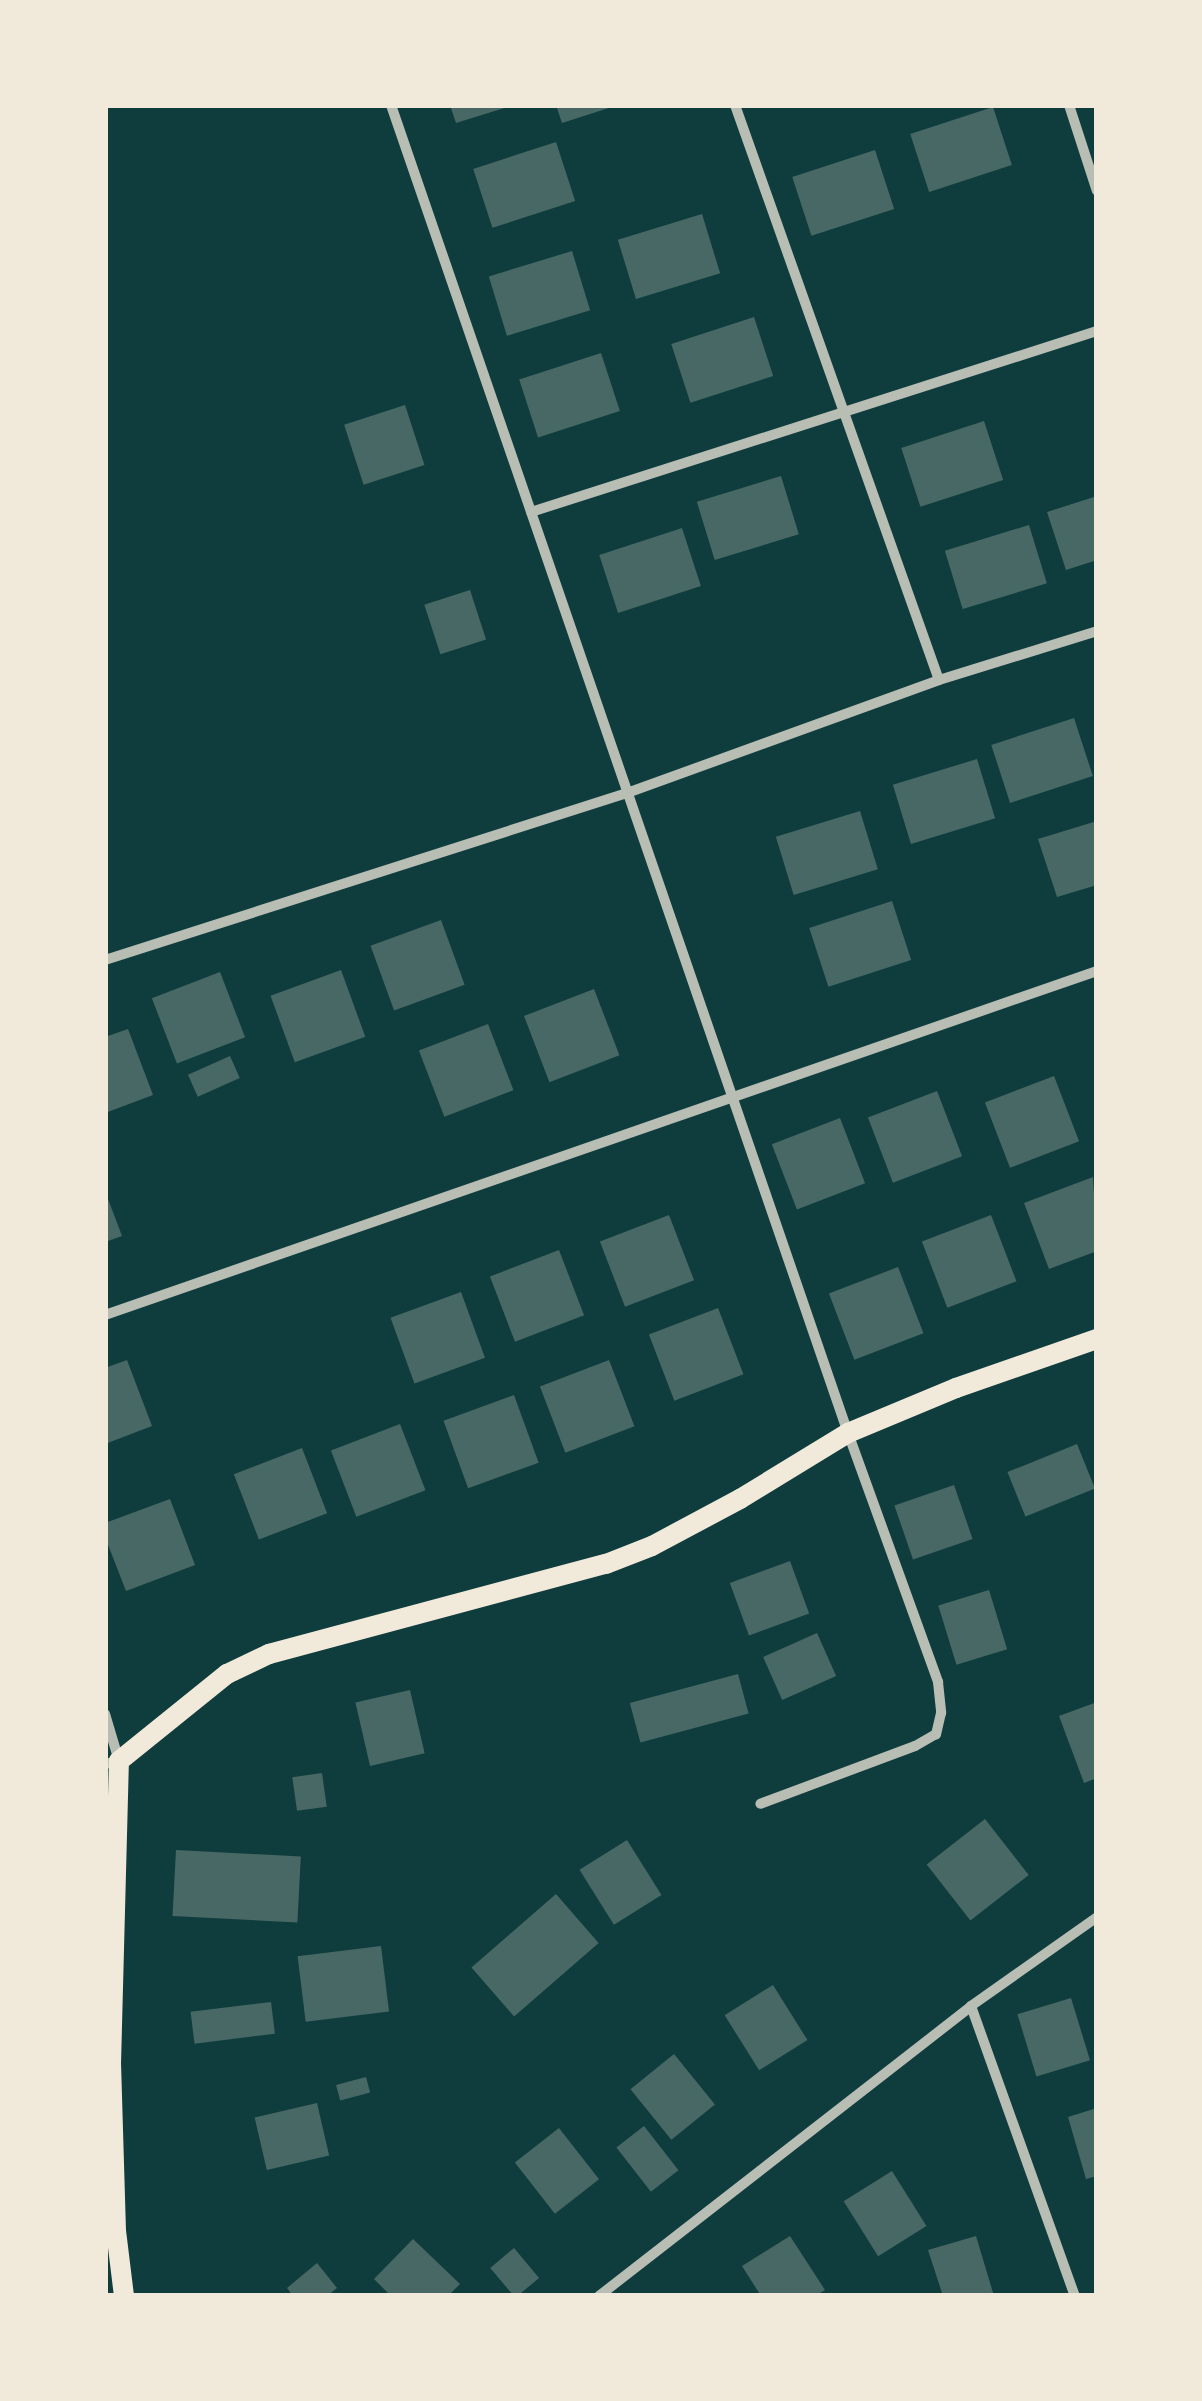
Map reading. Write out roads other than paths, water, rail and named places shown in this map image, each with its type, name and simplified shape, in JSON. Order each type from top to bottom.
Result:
[{"type":"main road","points":[[124,2296],[116,2231],[108,2065],[112,1762],[227,1674],[269,1654],[606,1564],[652,1546],[848,1433],[956,1388],[1097,1339]]},
{"type":"street","points":[[391,105],[848,1433],[938,1682],[941,1713],[936,1734],[915,1746],[760,1804]]},
{"type":"street","points":[[735,105],[939,680]]},
{"type":"street","points":[[1068,105],[1097,191]]},
{"type":"street","points":[[530,512],[1097,331]]},
{"type":"street","points":[[105,960],[627,793],[939,680],[1097,630]]},
{"type":"street","points":[[105,1315],[1097,972]]},
{"type":"street","points":[[105,1714],[112,1762]]},
{"type":"street","points":[[599,2296],[971,2006],[1097,1917]]},
{"type":"street","points":[[971,2006],[1075,2296]]}]
